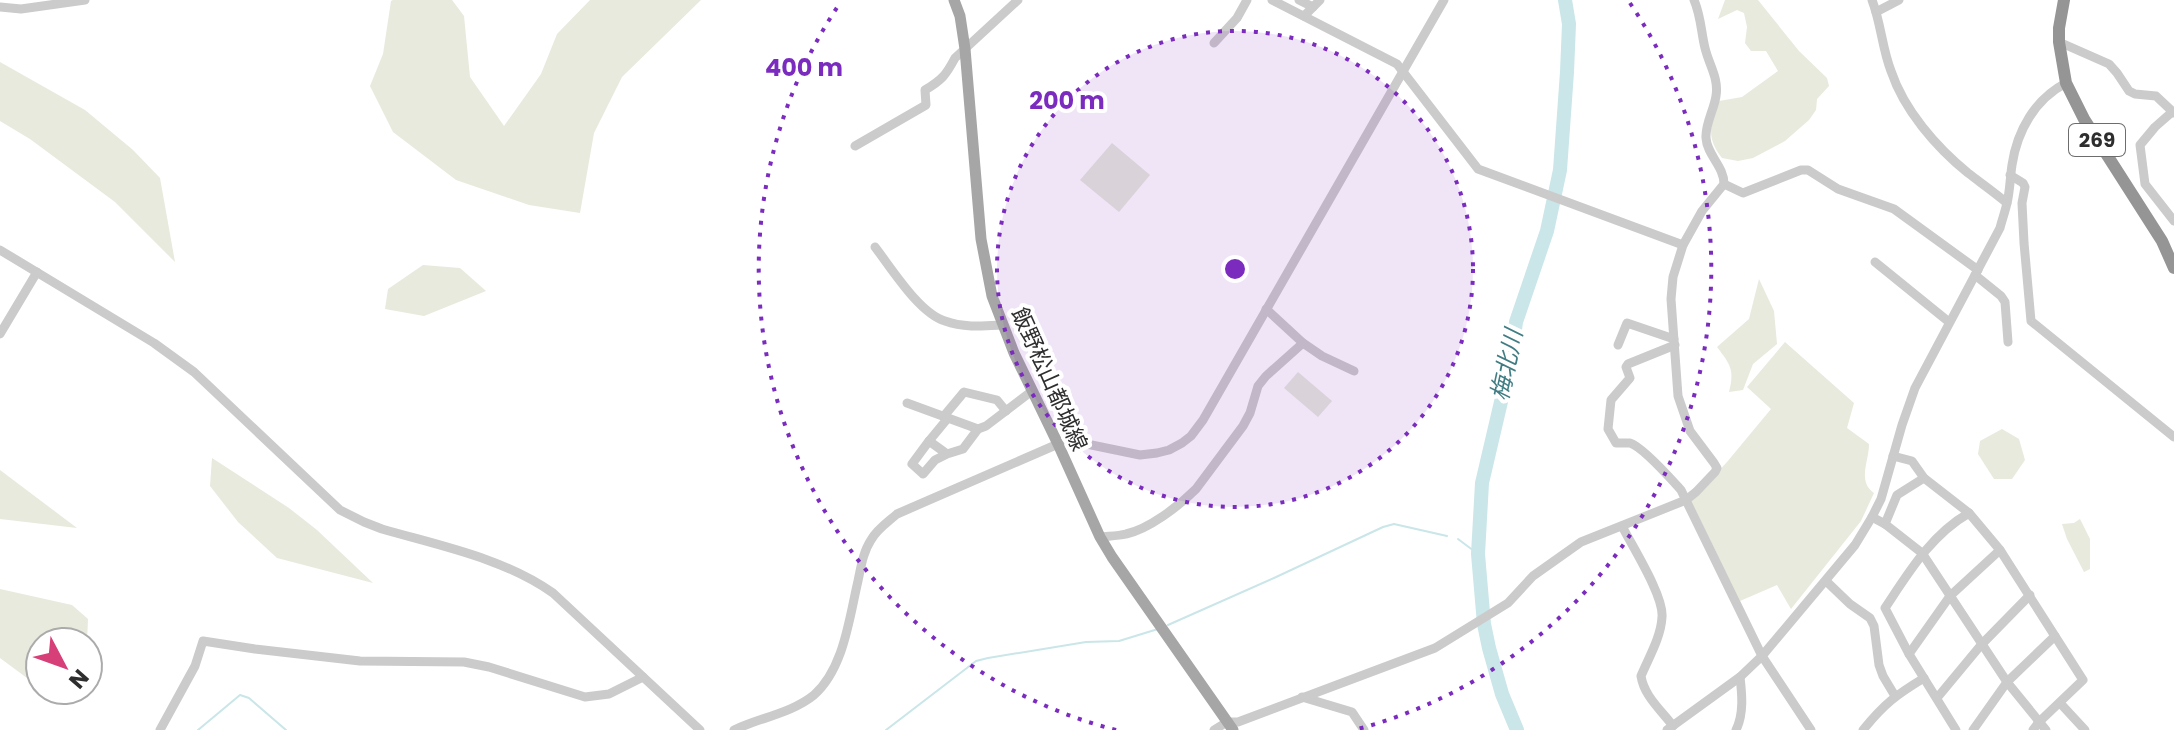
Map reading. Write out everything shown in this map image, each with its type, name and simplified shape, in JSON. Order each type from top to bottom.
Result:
[{"type":"highway","name":"269","points":[[2064,0],[2059,42],[2066,83],[2084,119],[2171,249],[2174,268]]},
{"type":"main road","name":"飯野松山都城線","points":[[954,0],[965,49],[981,239],[992,296],[1003,325],[1100,537],[1230,726]]},
{"type":"street","points":[[0,7],[21,9],[85,0]]},
{"type":"street","points":[[855,146],[926,105],[925,90],[942,80],[955,58],[1018,0]]},
{"type":"street","points":[[1214,43],[1237,18],[1247,0]]},
{"type":"street","points":[[1272,0],[1397,64],[1478,169],[1683,245]]},
{"type":"street","points":[[1299,0],[1317,4]]},
{"type":"street","points":[[734,730],[807,700],[828,679],[839,656],[865,552],[881,527],[897,514],[1058,444],[1077,442],[1140,455],[1169,450],[1198,429],[1444,0]]},
{"type":"street","points":[[1694,0],[1701,20],[1705,49],[1716,79],[1717,93],[1706,137],[1724,184]]},
{"type":"street","points":[[1872,0],[1891,72],[1909,108],[1957,163],[2007,203]]},
{"type":"street","points":[[1876,12],[1899,0]]},
{"type":"street","points":[[1304,16],[1317,4]]},
{"type":"street","points":[[2059,42],[2109,64],[2129,91],[2156,96],[2173,112],[2140,145],[2145,184],[2174,221]]},
{"type":"street","points":[[1622,526],[1659,598],[1663,614],[1660,630],[1641,676],[1645,691],[1670,728],[1740,677],[1762,656],[1855,545],[1881,499],[1915,388],[2000,228],[2007,203],[2015,145],[2031,114],[2053,90],[2066,83]]},
{"type":"street","points":[[1724,184],[1743,193],[1808,170],[1838,189],[1894,209],[1977,273],[2001,296],[2005,302],[2008,342]]},
{"type":"street","points":[[2010,175],[2025,187],[2022,203],[2031,321],[2174,437]]},
{"type":"street","points":[[1214,730],[1435,648],[1504,606],[1548,563],[1581,542],[1686,500],[1696,492],[1717,468],[1690,431],[1677,387],[1671,299],[1673,277],[1683,245],[1709,201],[1724,184]]},
{"type":"street","points":[[875,247],[933,315],[944,321],[971,326],[1003,325]]},
{"type":"street","points":[[0,250],[154,343],[194,372],[340,510],[373,526],[481,558],[526,576],[553,593],[700,730]]},
{"type":"street","points":[[1875,262],[1949,322]]},
{"type":"street","points":[[0,334],[37,272]]},
{"type":"street","points":[[1266,309],[1303,343],[1354,371]]},
{"type":"street","points":[[1618,345],[1627,323],[1674,342]]},
{"type":"street","points":[[1674,342],[1628,364],[1626,367],[1630,378],[1611,400],[1608,429],[1616,443],[1631,444],[1665,472],[1681,490],[1762,656],[1811,730]]},
{"type":"street","points":[[1100,537],[1143,528],[1196,489],[1243,426],[1258,386],[1303,343]]},
{"type":"street","points":[[1006,411],[997,400],[964,392],[912,464],[923,474],[935,460],[963,449],[978,429],[986,426],[1006,411],[1032,391]]},
{"type":"street","points":[[907,403],[978,429]]},
{"type":"street","points":[[929,441],[947,454]]},
{"type":"street","points":[[1872,517],[1922,553],[2039,727],[2083,680],[2000,550],[1969,513],[1924,478],[1912,461],[1893,456]]},
{"type":"street","points":[[1885,524],[1897,495],[1924,478]]},
{"type":"street","points":[[1956,730],[1885,608],[1922,553],[1955,521],[1969,513]]},
{"type":"street","points":[[1909,654],[1950,596],[2000,550]]},
{"type":"street","points":[[1826,581],[1870,618],[1874,626],[1879,665],[1895,696]]},
{"type":"street","points":[[1937,698],[1981,645],[2030,595]]},
{"type":"street","points":[[1973,730],[2007,682],[2055,636]]},
{"type":"street","points":[[160,730],[195,666],[203,641],[360,661],[464,662],[585,697],[609,694],[643,677]]},
{"type":"street","points":[[1736,730],[1740,722],[1740,677]]},
{"type":"street","points":[[1863,730],[1895,696],[1924,678]]},
{"type":"street","points":[[1302,697],[1352,712],[1364,730]]},
{"type":"street","points":[[2060,703],[2085,730]]},
{"type":"shaded area","points":[[393,0],[452,0],[464,16],[470,77],[504,126],[541,74],[557,34],[590,0],[701,0],[622,77],[594,133],[580,213],[529,205],[456,180],[393,132],[370,86],[383,54]]},
{"type":"shaded area","points":[[1725,0],[1758,0],[1799,51],[1827,78],[1829,86],[1817,99],[1816,110],[1809,120],[1785,141],[1753,158],[1738,161],[1722,158],[1711,137],[1719,101],[1742,97],[1778,71],[1766,51],[1751,51],[1745,43],[1747,27],[1744,13],[1737,10],[1718,19]]},
{"type":"shaded area","points":[[0,62],[85,110],[133,150],[160,178],[175,262],[115,202],[30,139],[0,121]]},
{"type":"shaded area","points":[[1112,143],[1150,175],[1119,212],[1080,180]]},
{"type":"shaded area","points":[[423,265],[460,268],[486,291],[424,316],[385,309],[388,289]]},
{"type":"shaded area","points":[[1759,279],[1774,311],[1777,344],[1753,364],[1743,390],[1729,392],[1730,368],[1717,347],[1749,319]]},
{"type":"shaded area","points":[[1785,342],[1854,403],[1847,428],[1869,444],[1865,477],[1874,493],[1861,521],[1791,609],[1777,585],[1740,601],[1691,501],[1771,409],[1747,387]]},
{"type":"shaded area","points":[[1298,372],[1332,401],[1318,417],[1284,388]]},
{"type":"shaded area","points":[[2002,429],[2019,439],[2025,460],[2012,479],[1994,479],[1978,454],[1980,441]]},
{"type":"shaded area","points":[[212,458],[289,508],[373,583],[277,558],[238,522],[210,486]]},
{"type":"shaded area","points":[[0,470],[77,528],[0,519]]},
{"type":"shaded area","points":[[2080,519],[2090,539],[2090,569],[2084,572],[2062,524]]},
{"type":"shaded area","points":[[0,589],[72,605],[88,619],[88,626],[24,626],[24,676],[0,658]]},
{"type":"waterway","name":"梅北川","points":[[1517,730],[1502,694],[1484,624],[1478,554],[1482,483],[1511,359],[1516,322],[1547,231],[1560,170],[1569,24],[1565,0]]},
{"type":"waterway","points":[[1168,625],[1383,527],[1394,524],[1447,536]]},
{"type":"waterway","points":[[1458,539],[1478,554]]},
{"type":"waterway","points":[[886,730],[976,661],[1086,642],[1119,641],[1158,629]]},
{"type":"waterway","points":[[198,730],[240,695],[249,698],[286,730]]}]
